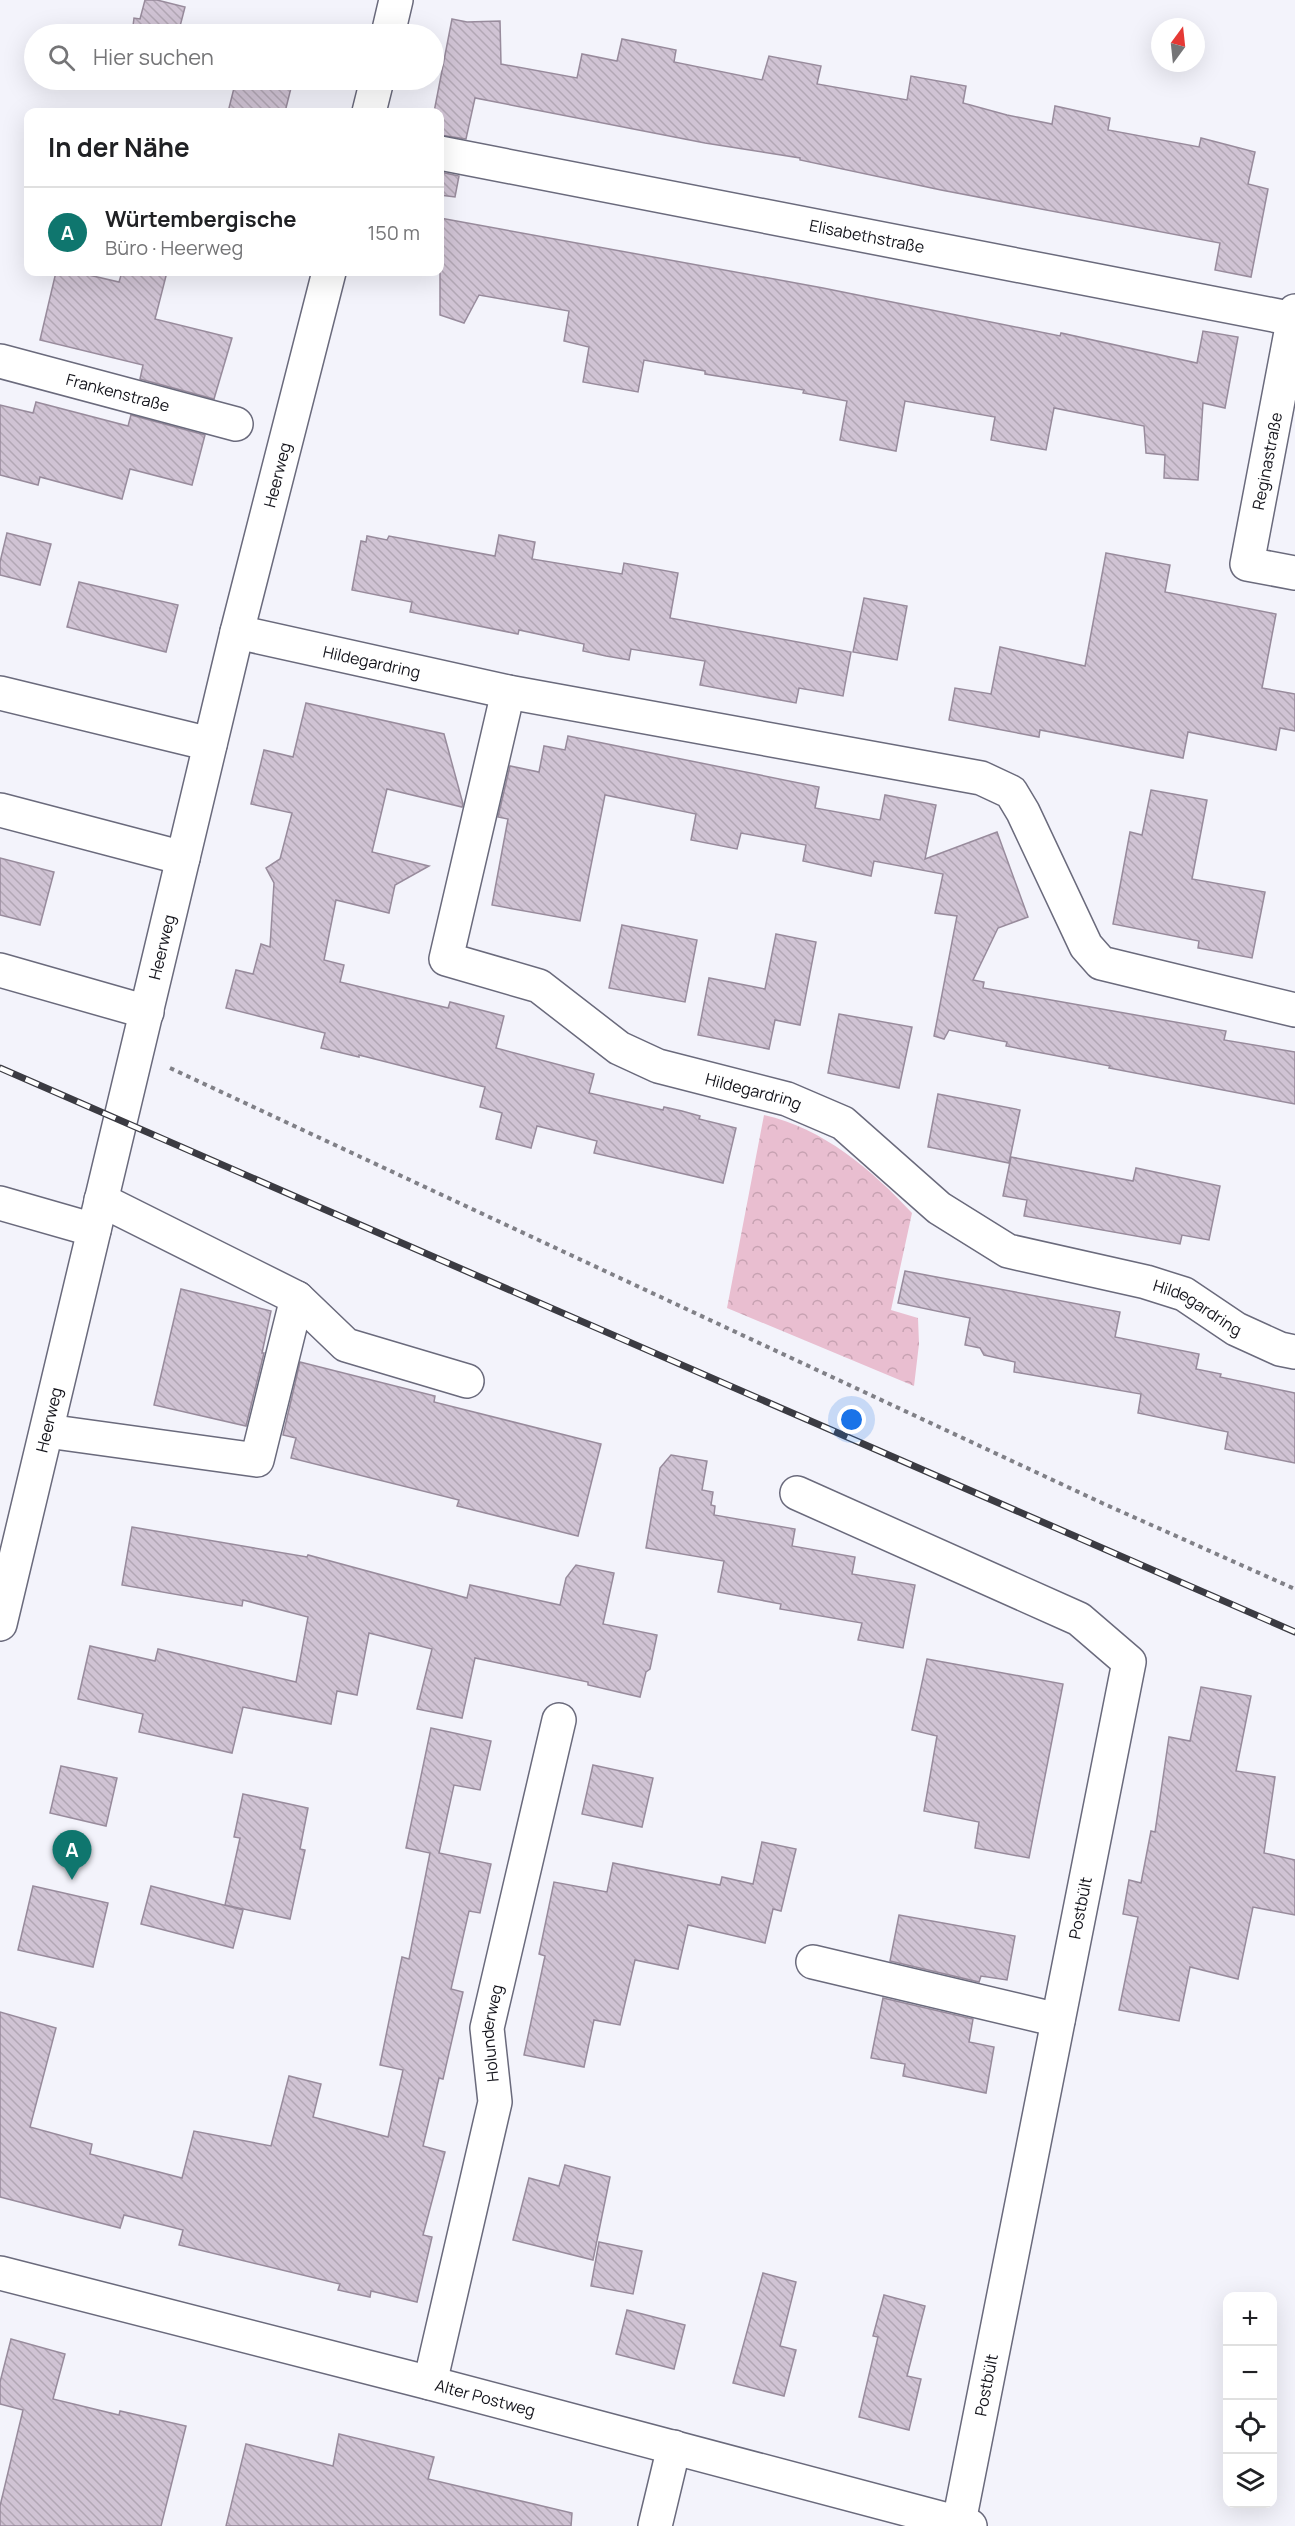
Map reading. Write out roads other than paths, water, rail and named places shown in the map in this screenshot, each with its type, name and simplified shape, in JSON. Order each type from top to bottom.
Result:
[{"type":"street","points":[[390,24],[396,0]]},
{"type":"street","points":[[370,108],[374,90]]},
{"type":"street","name":"Elisabethstraße","points":[[444,154],[1294,315]]},
{"type":"street","name":"Heerweg","points":[[0,1624],[237,632],[328,276]]},
{"type":"street","name":"Reginastraße","points":[[1294,315],[1247,564],[1295,573]]},
{"type":"street","name":"Frankenstraße","points":[[0,361],[236,424]]},
{"type":"street","name":"Hildegardring","points":[[237,632],[508,692],[981,778],[1011,792],[1023,812],[1086,946],[1101,963],[1295,1010]]},
{"type":"street","name":"Hildegardring","points":[[508,692],[446,959],[539,986],[619,1048],[658,1066],[787,1099],[843,1123],[939,1208],[1008,1251],[1146,1282],[1184,1294],[1236,1329],[1280,1349],[1295,1352]]},
{"type":"street","points":[[0,693],[210,744]]},
{"type":"street","points":[[0,810],[183,858]]},
{"type":"street","points":[[0,970],[147,1012]]},
{"type":"street","points":[[0,1203],[98,1215],[297,1298],[346,1345],[467,1382]]},
{"type":"street","points":[[47,1431],[257,1460],[297,1298]]},
{"type":"street","name":"Postbült","points":[[797,1493],[1079,1619],[1129,1662],[1058,2020],[965,2524]]},
{"type":"street","name":"Holunderweg","points":[[430,2382],[495,2102],[487,2028],[559,1720]]},
{"type":"street","points":[[813,1962],[1058,2020]]},
{"type":"street","name":"Alter Postweg","points":[[0,2273],[430,2382],[965,2524]]},
{"type":"street","points":[[655,2526],[674,2447]]},
{"type":"railway","points":[[0,1068],[1295,1632]]},
{"type":"place","name":"Würtembergische","points":[[72,1880]]}]
